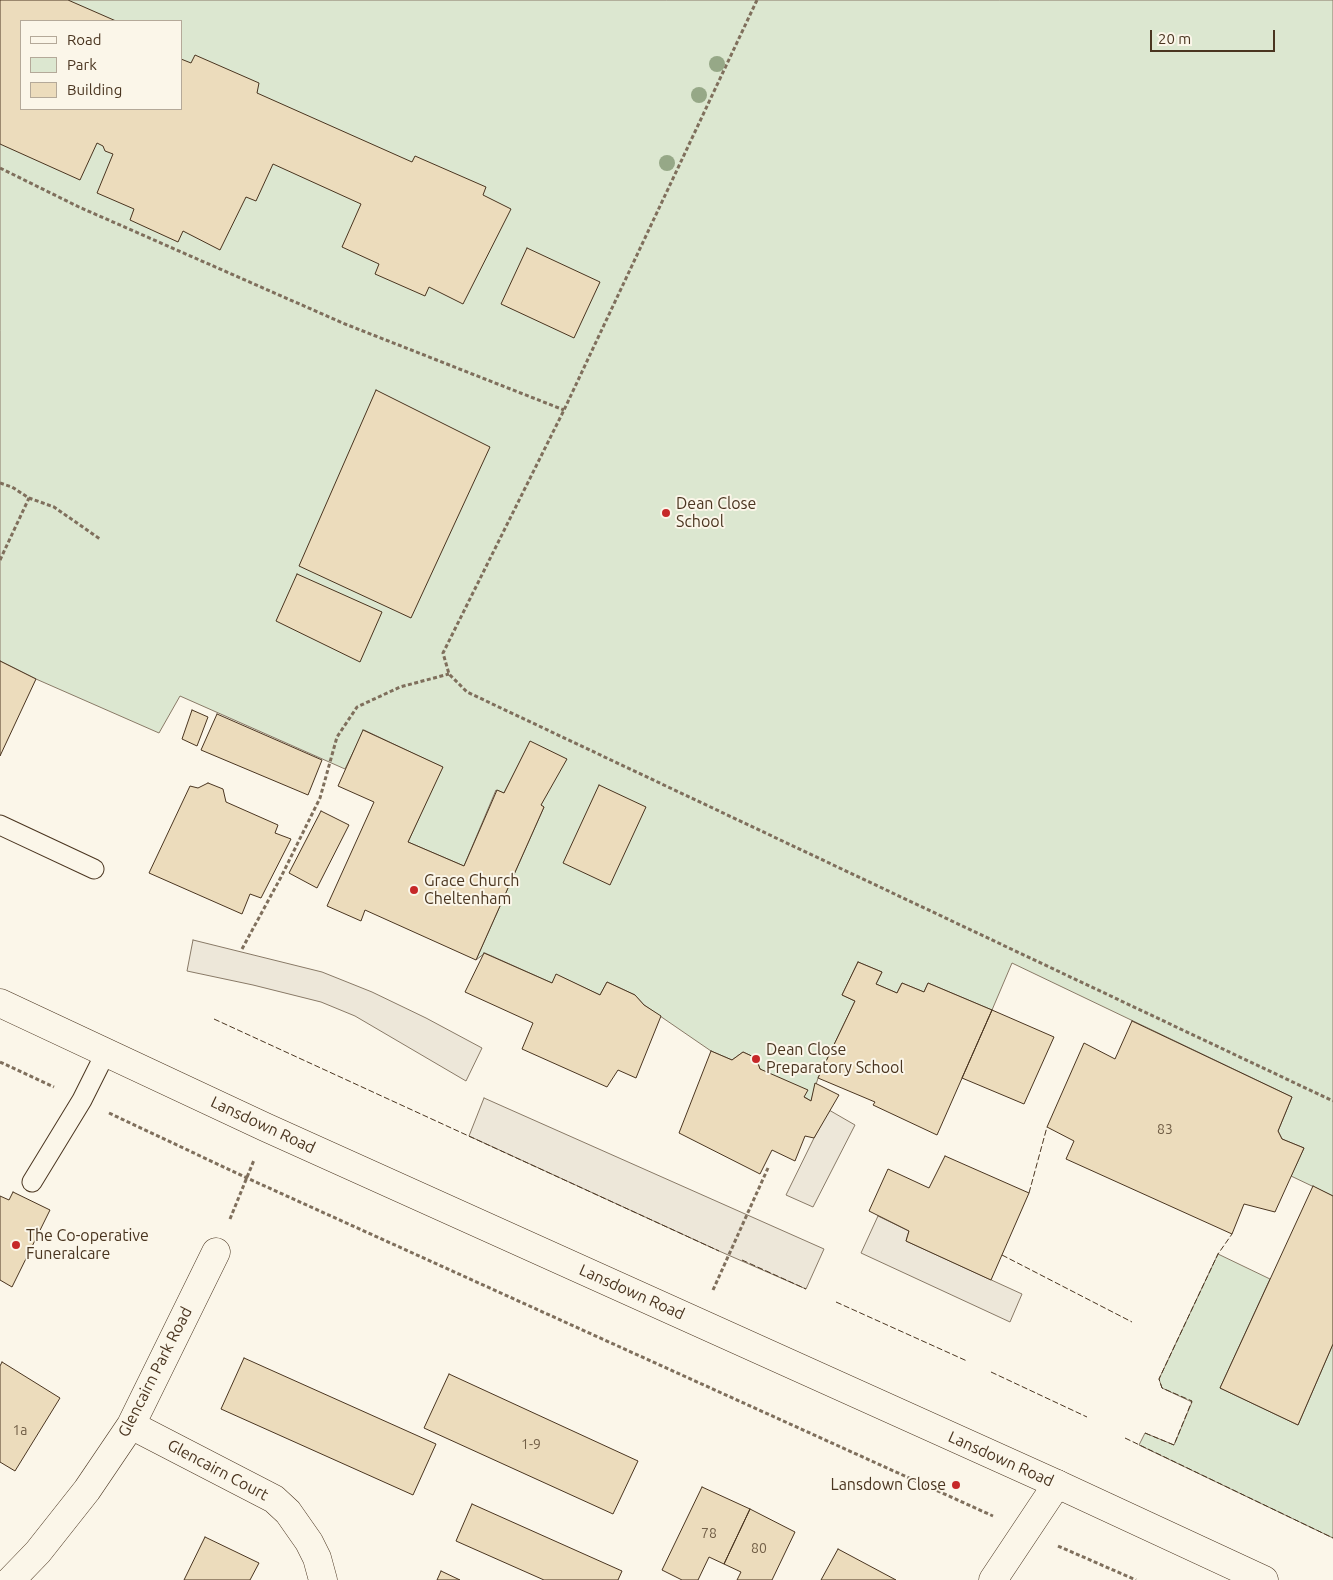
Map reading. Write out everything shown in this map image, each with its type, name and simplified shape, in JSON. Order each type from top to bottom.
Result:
[{"type":"main road","name":"Lansdown Road","points":[[0,1003],[266,1127],[1057,1484],[1264,1580]]},
{"type":"main road","name":"Glencairn Park Road","points":[[11,1580],[38,1552],[87,1490],[131,1425],[216,1252]]},
{"type":"main road","name":"Glencairn Court","points":[[131,1425],[274,1499],[288,1512],[309,1542],[322,1580]]},
{"type":"main road","points":[[994,1580],[1057,1484]]},
{"type":"lane","points":[[0,826],[94,869]]},
{"type":"lane","points":[[32,1182],[82,1100],[106,1052]]},
{"type":"path","points":[[757,0],[564,410],[443,653],[449,674],[467,692],[1333,1101]]},
{"type":"path","points":[[0,168],[78,207],[345,324],[564,410]]},
{"type":"path","points":[[0,482],[12,486],[29,498],[54,507],[100,539]]},
{"type":"path","points":[[0,560],[29,498]]},
{"type":"path","points":[[242,949],[281,877],[320,798],[337,737],[357,706],[400,687],[449,674]]},
{"type":"path","points":[[0,1062],[248,1178],[1026,1532],[1136,1580]]},
{"type":"path","points":[[698,1322],[768,1168]]},
{"type":"path","points":[[216,1252],[248,1178]]},
{"type":"green space","name":"Dean Close School","points":[[0,0],[1333,0],[1333,1196],[1291,1176],[1304,1148],[1282,1139],[1278,1131],[1292,1097],[1012,963],[992,1010],[928,983],[924,992],[902,983],[897,993],[876,984],[882,972],[858,962],[842,995],[855,1001],[818,1078],[811,1101],[760,1069],[756,1058],[743,1052],[732,1060],[711,1051],[644,1005],[635,995],[607,982],[600,995],[557,975],[552,983],[485,953],[476,960],[544,807],[541,805],[530,742],[504,793],[496,790],[464,866],[408,842],[442,767],[364,730],[345,769],[180,696],[159,733],[36,679],[0,661]]},
{"type":"green space","points":[[1218,1254],[1270,1279],[1220,1388],[1298,1425],[1333,1344],[1333,1538],[1139,1445],[1145,1433],[1174,1445],[1192,1402],[1162,1388],[1159,1379]]},
{"type":"shaded area","points":[[193,940],[322,972],[372,992],[482,1048],[466,1081],[355,1016],[321,1002],[187,971]]},
{"type":"shaded area","points":[[484,1098],[824,1249],[806,1289],[469,1136]]},
{"type":"shaded area","points":[[829,1110],[855,1125],[813,1207],[786,1195]]},
{"type":"shaded area","points":[[878,1216],[909,1231],[906,1241],[1022,1294],[1010,1322],[861,1253]]},
{"type":"building","points":[[0,0],[68,0],[114,20],[20,20],[20,110],[182,110],[182,59],[191,63],[195,55],[259,83],[257,93],[412,162],[415,156],[486,187],[483,195],[511,209],[463,304],[429,287],[425,296],[375,274],[379,264],[342,247],[361,204],[273,164],[256,201],[246,197],[220,250],[183,231],[178,242],[130,220],[134,209],[97,193],[113,154],[105,151],[103,146],[97,143],[80,180],[0,144]]},
{"type":"building","points":[[527,248],[600,282],[574,338],[501,304]]},
{"type":"building","points":[[376,390],[490,447],[411,618],[299,566]]},
{"type":"building","points":[[297,574],[382,612],[360,662],[276,621]]},
{"type":"building","points":[[0,661],[36,679],[0,756]]},
{"type":"building","points":[[192,710],[208,717],[197,746],[182,739]]},
{"type":"building","points":[[217,714],[322,760],[308,795],[201,750]]},
{"type":"building","points":[[363,730],[443,767],[408,842],[464,866],[497,790],[504,793],[530,741],[567,759],[541,805],[544,807],[476,960],[365,910],[361,921],[327,906],[374,802],[338,786]]},
{"type":"building","points":[[208,783],[223,789],[226,802],[278,825],[275,833],[291,839],[261,898],[250,894],[242,914],[149,873],[190,786],[198,788]]},
{"type":"building","points":[[599,785],[646,807],[610,885],[563,863]]},
{"type":"building","points":[[321,811],[349,825],[317,888],[289,873]]},
{"type":"building","points":[[484,953],[552,983],[556,974],[600,995],[607,982],[635,995],[644,1005],[661,1016],[636,1078],[618,1070],[607,1087],[522,1049],[533,1023],[465,992]]},
{"type":"building","points":[[858,962],[882,972],[876,984],[897,993],[902,983],[924,992],[928,983],[992,1010],[937,1135],[873,1105],[875,1102],[818,1078],[855,1001],[842,995]]},
{"type":"building","points":[[992,1010],[1054,1037],[1024,1104],[962,1078]]},
{"type":"building","points":[[1132,1021],[1292,1097],[1278,1131],[1282,1139],[1304,1148],[1275,1212],[1244,1204],[1232,1234],[1066,1159],[1074,1141],[1047,1127],[1084,1043],[1115,1059]]},
{"type":"building","points":[[711,1051],[732,1060],[743,1052],[756,1058],[760,1069],[808,1090],[804,1097],[811,1101],[815,1083],[839,1095],[814,1138],[805,1136],[795,1161],[772,1150],[760,1174],[679,1133]]},
{"type":"building","points":[[945,1156],[1029,1193],[991,1280],[906,1241],[909,1231],[869,1211],[888,1169],[929,1188]]},
{"type":"building","points":[[1313,1186],[1333,1196],[1333,1344],[1298,1425],[1220,1388]]},
{"type":"building","name":"The Co-operative Funeralcare","points":[[13,1192],[50,1210],[12,1287],[0,1280],[0,1196],[9,1200]]},
{"type":"building","points":[[244,1358],[436,1444],[413,1495],[221,1409]]},
{"type":"building","points":[[2,1362],[60,1398],[15,1471],[0,1462],[0,1366]]},
{"type":"building","points":[[449,1374],[638,1461],[613,1514],[424,1428]]},
{"type":"building","points":[[702,1487],[750,1509],[724,1564],[709,1557],[698,1580],[682,1580],[662,1570]]},
{"type":"building","points":[[472,1504],[622,1571],[618,1580],[544,1580],[456,1541]]},
{"type":"building","points":[[750,1509],[795,1532],[772,1580],[737,1580],[741,1572],[724,1564]]},
{"type":"building","points":[[205,1537],[259,1563],[250,1580],[184,1580]]},
{"type":"building","points":[[838,1549],[896,1580],[821,1580]]},
{"type":"building","points":[[441,1571],[460,1580],[437,1580]]},
{"type":"fence","points":[[214,1019],[719,1251]]},
{"type":"fence","points":[[1029,1193],[1047,1127]]},
{"type":"fence","points":[[1145,1433],[1174,1445],[1192,1401],[1162,1388],[1159,1379],[1218,1254],[1232,1234]]},
{"type":"fence","points":[[1002,1255],[1132,1322]]},
{"type":"fence","points":[[742,1260],[806,1289]]},
{"type":"fence","points":[[836,1302],[967,1361]]},
{"type":"fence","points":[[991,1372],[1087,1417]]},
{"type":"fence","points":[[1125,1438],[1333,1538]]},
{"type":"place","name":"Dean Close School","points":[[666,513]]},
{"type":"place","name":"Grace Church Cheltenham","points":[[414,890]]},
{"type":"place","name":"Dean Close Preparatory School","points":[[756,1059]]},
{"type":"place","name":"The Co-operative Funeralcare","points":[[16,1245]]},
{"type":"place","name":"Lansdown Close","points":[[956,1485]]}]
